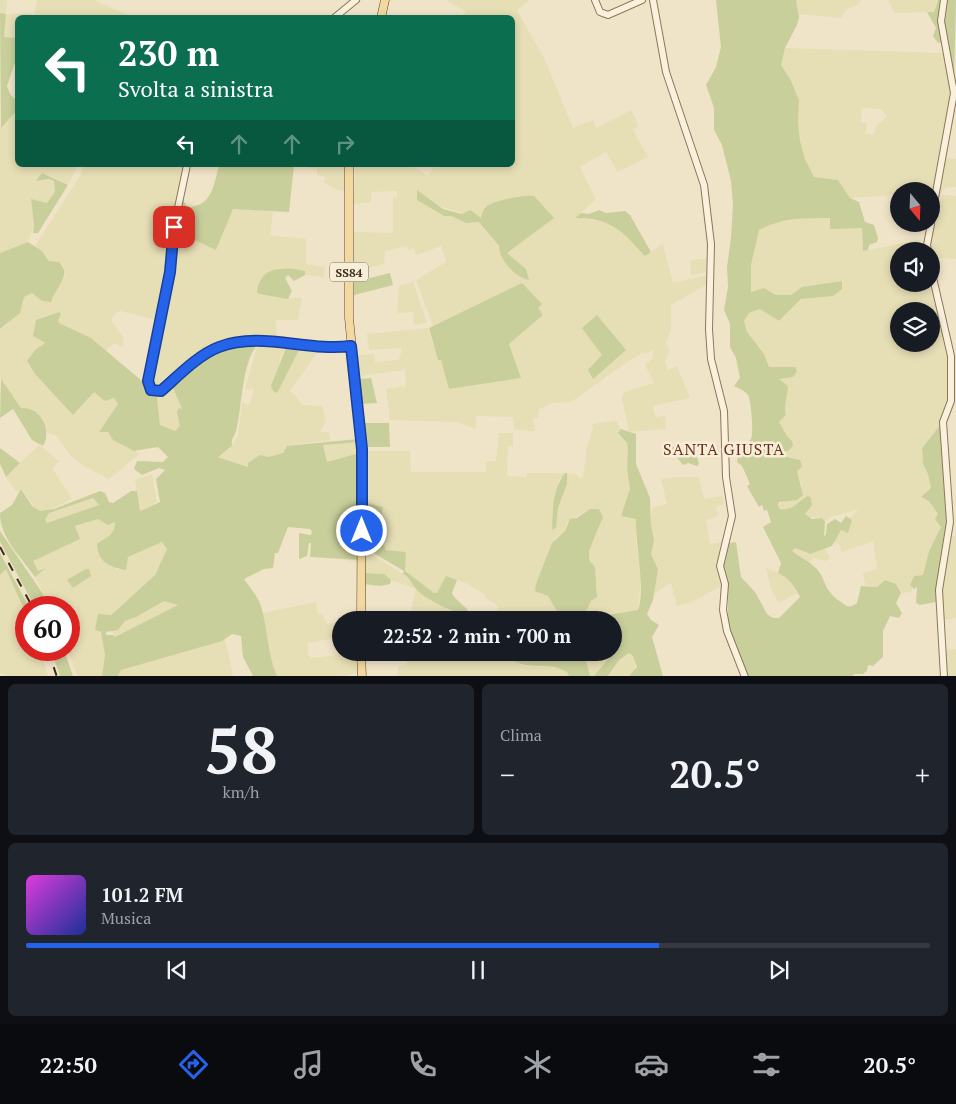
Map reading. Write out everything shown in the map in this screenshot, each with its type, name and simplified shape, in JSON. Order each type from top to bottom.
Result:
[{"type":"main road","points":[[381,15],[385,0]]},
{"type":"main road","name":"SS84","points":[[349,167],[351,346],[362,449],[361,611]]},
{"type":"main road","points":[[361,661],[362,676]]},
{"type":"street","points":[[338,15],[356,0]]},
{"type":"street","points":[[595,0],[604,15],[642,0]]},
{"type":"street","points":[[653,0],[666,72],[704,185],[711,244],[709,329],[711,360],[724,411],[726,477],[732,516],[720,566],[725,584],[723,610],[726,631],[745,676]]},
{"type":"street","points":[[938,182],[954,93],[941,21],[944,0]]},
{"type":"street","points":[[188,167],[174,227],[168,283],[148,381],[151,390],[161,391],[177,375],[213,350],[231,344],[263,340],[329,348],[351,346]]},
{"type":"street","points":[[936,292],[951,356],[951,401],[943,422],[950,522],[939,590],[944,676]]},
{"type":"shaded area","points":[[0,0],[7,0],[6,14],[0,13]]},
{"type":"shaded area","points":[[37,0],[94,0],[128,15],[34,15]]},
{"type":"shaded area","points":[[446,0],[530,0],[517,10],[545,60],[573,128],[593,120],[596,128],[631,110],[639,126],[633,130],[648,157],[617,172],[606,152],[580,167],[596,199],[576,217],[608,223],[626,233],[645,256],[663,244],[673,283],[708,275],[708,284],[671,305],[671,330],[666,343],[670,351],[665,361],[668,370],[677,366],[690,398],[653,406],[655,417],[665,416],[666,429],[629,432],[622,398],[624,392],[654,383],[645,365],[653,358],[653,350],[645,354],[644,352],[627,362],[571,402],[553,403],[539,409],[538,418],[533,418],[535,431],[514,430],[513,417],[476,416],[476,429],[457,422],[390,420],[386,389],[406,386],[405,370],[359,376],[357,355],[374,354],[375,362],[399,360],[402,348],[369,350],[367,334],[428,328],[438,360],[441,359],[449,389],[521,378],[509,344],[543,315],[537,308],[480,304],[433,326],[416,280],[446,262],[441,246],[416,255],[414,249],[408,250],[407,246],[385,251],[384,264],[354,271],[354,232],[393,233],[393,197],[397,197],[397,191],[371,192],[371,202],[354,204],[355,167],[414,167],[428,176],[434,167],[515,167],[515,15],[464,15],[466,12]],"holes":[[[520,196],[507,253],[516,260],[529,280],[519,275],[509,266],[499,247],[479,222],[466,223],[451,216],[444,216],[417,200],[481,218],[486,207]]]},
{"type":"shaded area","points":[[796,0],[861,0],[859,4],[846,10],[841,18],[798,14]]},
{"type":"shaded area","points":[[889,0],[937,0],[934,12],[894,13]]},
{"type":"shaded area","points":[[6,14],[32,14],[15,15],[15,38],[4,37]]},
{"type":"shaded area","points":[[785,48],[944,53],[951,93],[935,182],[890,182],[890,196],[850,198],[838,180],[814,177],[805,159],[800,141],[798,122],[799,100],[781,66]],"holes":[[[862,108],[881,109],[887,117],[876,126],[874,135],[865,134],[867,123],[861,123]]]},
{"type":"shaded area","points":[[15,112],[15,167],[77,167],[68,185],[48,175],[40,181],[49,179],[54,181],[55,192],[47,203],[31,200],[34,225],[28,242],[0,253],[0,127]]},
{"type":"shaded area","points":[[944,158],[956,159],[956,187],[948,187],[943,190],[940,196],[940,182]]},
{"type":"shaded area","points":[[83,167],[186,167],[160,321],[120,311],[111,320],[124,339],[123,347],[114,343],[106,351],[91,338],[59,323],[56,313],[41,318],[36,339],[45,343],[35,350],[27,361],[35,374],[73,414],[94,391],[109,399],[114,397],[118,404],[99,432],[108,432],[114,440],[140,454],[109,479],[84,466],[70,455],[57,436],[47,433],[46,426],[21,408],[0,379],[0,329],[7,325],[21,309],[24,297],[31,293],[42,301],[52,298],[65,276],[64,266],[59,262],[49,261],[46,255],[35,246],[80,176]]},
{"type":"shaded area","points":[[307,167],[346,167],[346,191],[335,189],[324,182],[325,176],[317,175],[317,169]]},
{"type":"shaded area","points":[[942,195],[956,196],[956,259],[940,258],[940,242],[930,242],[932,232],[940,232],[940,201]]},
{"type":"shaded area","points":[[233,208],[273,212],[270,235],[306,239],[306,264],[325,267],[324,277],[305,275],[305,271],[294,269],[260,279],[257,292],[284,298],[302,298],[298,320],[276,320],[277,342],[263,339],[195,358],[175,375],[167,375],[159,385],[152,387],[151,383],[175,231],[216,250]]},
{"type":"shaded area","points":[[804,218],[830,218],[862,228],[863,251],[890,246],[890,292],[933,292],[936,302],[890,302],[890,352],[940,352],[940,318],[949,353],[950,400],[942,423],[922,448],[923,464],[928,474],[931,488],[926,495],[936,509],[941,527],[929,551],[923,575],[918,575],[911,592],[901,593],[896,584],[885,580],[877,587],[865,585],[863,573],[877,569],[873,541],[842,552],[839,544],[833,543],[841,530],[846,532],[849,530],[852,520],[850,517],[859,509],[831,517],[825,522],[822,518],[807,517],[805,514],[809,508],[804,498],[797,505],[789,509],[780,509],[778,506],[783,501],[797,500],[802,486],[797,471],[798,459],[778,455],[778,451],[785,452],[792,441],[779,422],[786,415],[784,383],[779,379],[794,367],[769,367],[764,354],[747,332],[744,321],[749,313],[760,309],[779,321],[802,299],[833,296],[842,281],[803,287],[791,295],[776,295],[764,288],[751,292],[751,265],[759,230],[771,224]]},
{"type":"shaded area","points":[[707,259],[707,272],[691,275],[690,260]]},
{"type":"shaded area","points":[[413,282],[427,323],[414,325],[413,312],[397,313],[399,286]]},
{"type":"shaded area","points":[[261,343],[287,345],[280,358],[276,393],[301,346],[320,349],[290,391],[302,405],[322,406],[326,421],[320,432],[329,432],[330,440],[287,446],[283,453],[268,457],[257,457],[249,467],[217,456],[230,449],[238,435],[242,402],[249,405],[254,390],[245,389],[256,350]]},
{"type":"shaded area","points":[[171,383],[182,410],[179,418],[180,426],[175,431],[160,426],[158,403],[153,394],[162,392]]},
{"type":"shaded area","points":[[616,421],[621,429],[618,433],[619,436],[627,443],[627,468],[630,489],[624,517],[636,519],[636,540],[641,578],[638,610],[622,614],[622,611],[586,611],[597,589],[595,567],[589,560],[589,551],[600,526],[586,511],[567,523],[565,531],[555,538],[536,584],[548,596],[557,611],[497,611],[499,607],[485,597],[486,595],[466,583],[446,576],[437,594],[434,593],[404,571],[406,552],[386,550],[384,547],[379,534],[383,507],[366,503],[365,451],[410,451],[411,472],[486,472],[486,462],[496,461],[499,433],[513,433],[513,446],[508,446],[507,476],[526,477],[527,473],[565,473],[559,480],[556,492],[552,530],[556,528],[558,508],[567,484],[567,473],[576,474],[579,478],[583,478],[587,446],[593,429],[592,424]]},
{"type":"shaded area","points":[[359,442],[359,453],[326,462],[323,444]]},
{"type":"shaded area","points":[[39,445],[59,461],[52,468],[72,499],[45,512],[35,509],[22,489],[17,492],[6,477]]},
{"type":"shaded area","points":[[152,474],[157,502],[140,511],[135,480]]},
{"type":"shaded area","points":[[699,477],[704,499],[723,496],[724,504],[716,507],[718,516],[706,520],[710,544],[721,542],[724,544],[723,585],[692,602],[677,606],[671,583],[653,594],[657,565],[651,554],[654,541],[651,524],[652,508],[667,504],[661,479]]},
{"type":"shaded area","points":[[93,498],[100,505],[47,523],[45,520],[49,513]]},
{"type":"shaded area","points":[[98,519],[115,522],[115,530],[111,536],[104,539],[117,570],[124,569],[128,557],[154,544],[162,542],[167,549],[155,575],[109,616],[98,614],[95,630],[102,632],[105,655],[102,676],[77,676],[72,661],[80,661],[80,596],[44,596],[35,577],[45,568],[38,571],[32,561],[80,539],[75,526]]},
{"type":"shaded area","points":[[956,536],[956,618],[942,620],[942,591],[950,537]]},
{"type":"shaded area","points":[[795,548],[807,554],[825,548],[830,558],[825,561],[813,558],[810,562],[792,551]]},
{"type":"shaded area","points":[[365,550],[412,580],[416,589],[391,580],[384,574],[365,573]]},
{"type":"shaded area","points":[[6,568],[18,596],[15,596],[15,661],[43,661],[48,676],[6,676],[0,673],[0,575]]},
{"type":"shaded area","points":[[766,568],[784,575],[798,593],[779,603],[771,589]]},
{"type":"shaded area","points":[[416,589],[450,611],[411,611]]},
{"type":"shaded area","points":[[164,601],[178,605],[115,637],[112,631],[118,630],[125,621]]},
{"type":"shaded area","points":[[316,602],[318,615],[322,614],[327,624],[332,623],[332,639],[308,643],[308,654],[311,658],[332,656],[332,661],[357,661],[358,673],[342,676],[277,676],[267,648],[262,613]]},
{"type":"shaded area","points":[[225,639],[233,676],[118,676],[121,670]]},
{"type":"shaded area","points":[[956,649],[956,676],[945,676],[944,650]]},
{"type":"shaded area","points":[[629,653],[636,661],[634,671],[629,676],[609,676],[618,661],[622,661],[622,658]]},
{"type":"shaded area","points":[[407,661],[514,661],[522,666],[560,667],[569,676],[398,676],[398,666],[406,665]]},
{"type":"shaded area","points":[[586,661],[608,661],[595,676],[589,675]]},
{"type":"green space","points":[[716,0],[796,0],[799,17],[785,48],[781,65],[790,79],[799,100],[798,122],[800,141],[805,159],[814,177],[838,180],[850,198],[859,202],[865,222],[874,225],[878,238],[877,242],[869,245],[868,250],[863,251],[862,228],[830,229],[830,218],[784,221],[759,230],[751,265],[751,292],[764,288],[776,295],[791,295],[802,287],[842,281],[842,289],[833,296],[801,299],[779,321],[760,309],[749,313],[744,321],[747,332],[764,354],[769,367],[795,367],[797,371],[793,377],[779,379],[788,386],[785,407],[786,415],[779,422],[792,441],[793,446],[788,451],[778,451],[778,455],[800,460],[802,467],[797,471],[803,495],[797,500],[779,502],[778,506],[780,509],[789,509],[808,496],[811,498],[812,505],[805,514],[812,519],[822,518],[825,522],[824,537],[827,524],[835,519],[841,523],[846,516],[852,520],[848,533],[841,530],[832,546],[810,554],[795,548],[792,551],[817,569],[829,591],[847,606],[857,603],[861,586],[877,587],[885,580],[896,584],[901,593],[896,603],[902,613],[899,618],[890,616],[883,631],[883,657],[873,666],[868,665],[867,671],[863,674],[852,676],[748,676],[728,627],[728,593],[723,572],[724,544],[736,542],[741,577],[755,592],[767,614],[773,618],[779,618],[800,597],[791,583],[778,573],[781,563],[763,527],[771,522],[767,510],[764,511],[762,505],[759,507],[747,486],[750,484],[742,466],[737,462],[739,455],[751,439],[752,424],[748,395],[734,386],[740,378],[736,358],[730,347],[730,324],[724,310],[728,287],[727,267],[733,204],[731,181],[722,145],[714,130],[714,108],[706,85],[716,67],[721,47]]},
{"type":"green space","points":[[938,0],[942,0],[939,13],[942,42],[938,43],[933,36],[936,28],[927,12],[934,12]]},
{"type":"green space","points":[[945,0],[956,0],[954,82],[942,21]]},
{"type":"green space","points":[[0,13],[6,14],[4,37],[15,38],[15,63],[7,86],[10,94],[15,99],[15,112],[1,128]]},
{"type":"green space","points":[[218,167],[294,167],[289,212],[233,209],[216,250],[175,231],[182,198],[187,207],[195,206],[207,199],[213,187]]},
{"type":"green space","points":[[42,173],[68,185],[38,233],[33,233],[31,199],[47,203],[55,192],[54,181],[49,179],[36,181]]},
{"type":"green space","points":[[417,190],[443,209],[462,214],[470,210],[481,218],[485,208],[495,202],[517,197],[534,196],[554,218],[507,253],[526,269],[529,280],[519,276],[509,268],[502,257],[499,246],[479,222],[466,223],[451,216],[444,216],[417,200]]},
{"type":"green space","points":[[599,210],[606,213],[625,211],[630,215],[651,252],[645,256],[622,233],[607,223],[598,220],[575,218],[581,213],[589,214]]},
{"type":"green space","points":[[28,242],[42,251],[49,261],[59,262],[63,267],[64,277],[51,302],[42,301],[32,293],[24,297],[20,313],[0,329],[0,253]]},
{"type":"green space","points":[[280,269],[305,271],[305,275],[294,281],[288,275],[285,278],[292,291],[288,299],[259,294],[257,292],[261,279],[269,272]]},
{"type":"green space","points":[[390,273],[393,285],[354,295],[354,282]]},
{"type":"green space","points":[[522,283],[542,304],[538,308],[543,315],[509,344],[521,378],[449,389],[429,328]]},
{"type":"green space","points":[[59,312],[61,314],[58,320],[59,323],[91,338],[142,381],[157,397],[160,425],[175,431],[180,426],[177,412],[179,408],[182,409],[171,383],[215,351],[259,343],[253,350],[249,360],[232,446],[218,457],[248,467],[248,463],[260,455],[268,457],[283,453],[287,446],[358,439],[359,442],[323,445],[327,462],[359,453],[359,560],[310,557],[311,543],[309,543],[307,556],[299,559],[299,533],[311,535],[312,532],[310,529],[288,527],[278,553],[275,553],[273,568],[264,569],[244,579],[261,606],[271,659],[277,676],[253,676],[243,657],[241,636],[232,634],[222,641],[121,670],[118,676],[102,676],[105,655],[101,632],[95,630],[98,614],[111,615],[155,575],[167,549],[162,542],[128,557],[126,570],[114,567],[102,559],[97,544],[112,533],[115,522],[108,525],[98,519],[75,526],[80,539],[33,561],[38,571],[46,568],[35,577],[12,547],[4,531],[0,513],[12,505],[21,489],[32,506],[40,511],[54,509],[100,491],[105,493],[109,502],[113,503],[131,491],[137,491],[140,511],[160,502],[156,479],[165,470],[159,468],[142,475],[134,469],[137,461],[163,462],[168,457],[158,447],[134,451],[113,440],[108,432],[99,432],[118,404],[114,398],[105,401],[94,392],[73,415],[35,374],[27,361],[35,350],[45,343],[33,336],[36,320]],"holes":[[[93,498],[99,505],[47,523],[45,520],[49,513]],[[164,601],[178,605],[115,637],[113,635],[106,635],[106,632],[118,630],[125,621]]]},
{"type":"green space","points":[[597,315],[626,350],[593,379],[588,370],[602,355],[582,328]]},
{"type":"green space","points":[[287,345],[301,346],[277,393],[273,391],[271,386]]},
{"type":"green space","points":[[371,378],[377,403],[362,404],[359,379]]},
{"type":"green space","points":[[1,379],[21,408],[28,408],[34,411],[43,420],[46,440],[43,446],[32,440],[13,409],[0,418]]},
{"type":"green space","points":[[364,423],[389,423],[390,447],[368,447]]},
{"type":"green space","points":[[942,423],[947,527],[936,602],[920,605],[916,603],[917,587],[914,589],[910,585],[914,576],[923,575],[929,551],[941,527],[935,519],[938,514],[929,501],[921,497],[931,488],[928,474],[923,464],[922,448]]},
{"type":"green space","points":[[621,429],[636,434],[636,464],[650,498],[654,541],[651,554],[658,569],[653,600],[647,614],[651,620],[659,625],[652,637],[663,676],[629,676],[637,667],[633,656],[629,653],[622,658],[622,613],[638,610],[641,579],[636,519],[621,516],[630,489],[627,468],[627,443],[618,433]]},
{"type":"green space","points":[[667,445],[692,452],[698,459],[699,464],[697,466],[688,463],[683,465],[675,455],[664,450]]},
{"type":"green space","points":[[0,448],[20,463],[6,477],[0,464]]},
{"type":"green space","points":[[565,473],[567,473],[567,484],[558,508],[556,528],[552,530],[555,493]]},
{"type":"green space","points":[[366,503],[383,507],[380,528],[383,544],[386,550],[406,552],[405,571],[434,593],[437,593],[446,576],[457,580],[452,593],[468,611],[452,611],[426,597],[403,574],[404,571],[365,548]]},
{"type":"green space","points":[[590,509],[599,509],[603,517],[589,551],[589,560],[595,567],[597,597],[591,601],[586,611],[557,611],[548,596],[535,591],[536,584],[552,543],[565,531],[570,519],[577,518]]},
{"type":"green space","points":[[0,531],[44,596],[29,596],[0,542]]},
{"type":"green space","points":[[0,553],[23,596],[18,596],[6,569],[0,575]]},
{"type":"green space","points":[[89,569],[91,576],[73,588],[67,580]]},
{"type":"green space","points":[[364,573],[384,574],[391,580],[390,584],[380,586],[364,584]]},
{"type":"green space","points":[[55,661],[68,661],[73,676],[60,676]]},
{"type":"green space","points":[[513,661],[586,661],[590,676],[569,676],[567,672],[551,666],[520,664]]},
{"type":"green space","points":[[606,661],[618,661],[608,676],[594,676]]},
{"type":"railway","points":[[0,547],[27,596]]},
{"type":"railway","points":[[52,661],[57,676]]},
{"type":"district","name":"SANTA GIUSTA","points":[[724,449]]},
{"type":"route","points":[[174,227],[170,272],[148,381],[151,390],[161,391],[177,375],[220,346],[263,340],[329,348],[351,346],[361,430],[362,531]]}]
